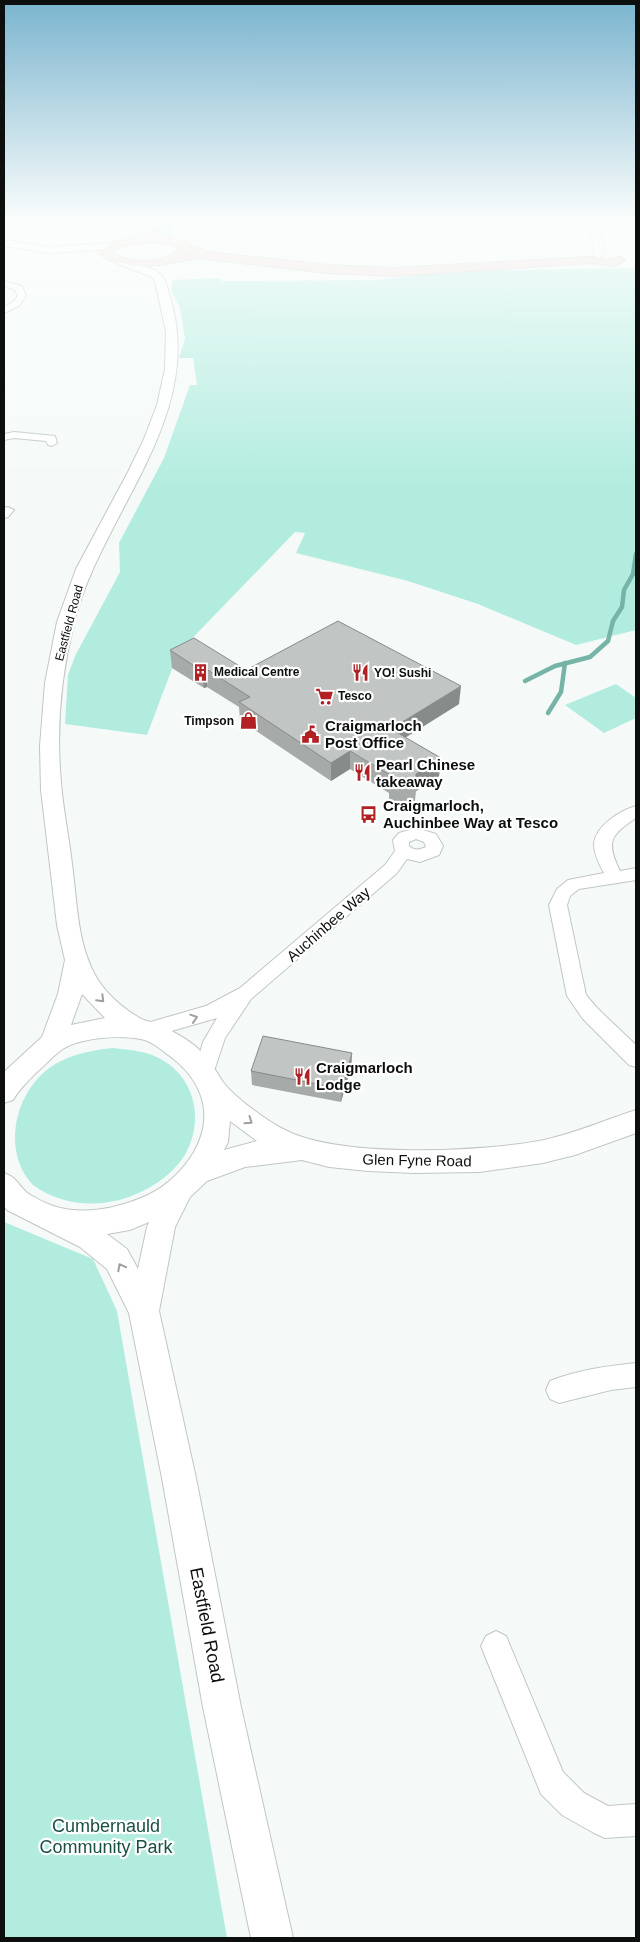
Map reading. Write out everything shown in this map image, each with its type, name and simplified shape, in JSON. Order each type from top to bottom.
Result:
[{"type":"street","name":"Eastfield Road","points":[[141,1030],[103,1002],[89,987],[76,961],[68,919],[50,765],[52,710],[58,658],[72,603],[93,548],[136,472],[164,404],[171,366],[172,330],[168,309]]},
{"type":"street","points":[[4,438],[14,435],[54,438]]},
{"type":"street","points":[[614,877],[603,854],[602,840],[609,829],[636,811]]},
{"type":"street","name":"Auchinbee Way","points":[[208,1082],[211,1042],[219,1027],[247,993],[391,869],[404,851]]},
{"type":"street","points":[[636,874],[574,884],[563,893],[558,905],[577,996],[597,1023],[636,1059]]},
{"type":"street","name":"Eastfield Road","points":[[52,1043],[70,994],[76,961]]},
{"type":"street","name":"Auchinbee Way","points":[[141,1030],[212,1012],[247,993]]},
{"type":"street","points":[[4,1092],[10,1082],[52,1043],[67,1036],[102,1028],[141,1030]]},
{"type":"street","name":"Glen Fyne Road","points":[[141,1030],[168,1041],[193,1059],[208,1082],[239,1115],[253,1125],[279,1140],[312,1152]]},
{"type":"street","name":"Eastfield Road","points":[[144,1310],[161,1227],[214,1142],[218,1111],[208,1082]]},
{"type":"street","name":"Glen Fyne Road","points":[[188,1181],[245,1154],[262,1151],[312,1152],[347,1158],[386,1161],[434,1163],[482,1161],[530,1155],[577,1144],[636,1121]]},
{"type":"street","points":[[49,1218],[89,1224],[130,1217],[168,1199],[188,1181]]},
{"type":"street","name":"Eastfield Road","points":[[8,1194],[49,1218],[90,1238],[117,1259],[144,1310],[222,1707],[272,1938]]},
{"type":"street","points":[[559,1390],[611,1378],[636,1375]]},
{"type":"street","points":[[496,1646],[552,1783],[573,1804],[605,1822],[636,1820]]},
{"type":"green space","points":[[180,309],[636,309],[636,630],[576,645],[478,604],[408,581],[296,553],[305,533],[295,532],[178,653],[147,735],[65,724],[68,675],[75,656],[120,572],[119,543],[164,458],[190,385],[197,385],[193,358],[179,358],[185,339]]},
{"type":"green space","points":[[616,684],[636,698],[636,718],[604,733],[565,705]]},
{"type":"green space","points":[[113,1048],[152,1055],[177,1071],[186,1084],[192,1098],[195,1113],[194,1129],[190,1144],[183,1158],[172,1171],[157,1183],[123,1199],[104,1203],[86,1203],[68,1201],[50,1195],[33,1185],[23,1171],[17,1154],[15,1137],[17,1119],[23,1102],[32,1086],[44,1072],[59,1062],[85,1052]]},
{"type":"green space","name":"Cumbernauld Community Park","points":[[4,1222],[93,1259],[117,1311],[227,1938],[4,1938]]},
{"type":"building","points":[[338,621],[461,686],[391,729],[441,758],[416,774],[416,783],[390,783],[390,775],[350,751],[331,763],[239,702],[250,697],[206,669],[202,671],[170,650],[194,638],[246,670]]},
{"type":"building","points":[[263,1036],[352,1053],[342,1089],[251,1071]]},
{"type":"waterway","points":[[565,663],[590,657],[608,641],[613,621],[622,607],[624,590],[633,574],[636,554]]},
{"type":"waterway","points":[[525,681],[555,666],[565,663]]},
{"type":"waterway","points":[[548,713],[561,692],[565,663]]},
{"type":"place","name":"Medical Centre","points":[[200,672]]},
{"type":"place","name":"YO! Sushi","points":[[360,673]]},
{"type":"place","name":"Tesco","points":[[324,696]]},
{"type":"place","name":"Timpson","points":[[248,721]]},
{"type":"place","name":"Craigmarloch Post Office","points":[[311,734]]},
{"type":"place","name":"Pearl Chinese takeaway","points":[[362,773]]},
{"type":"place","name":"Craigmarloch, Auchinbee Way at Tesco","points":[[369,814]]},
{"type":"place","name":"Craigmarloch Lodge","points":[[302,1076]]}]
